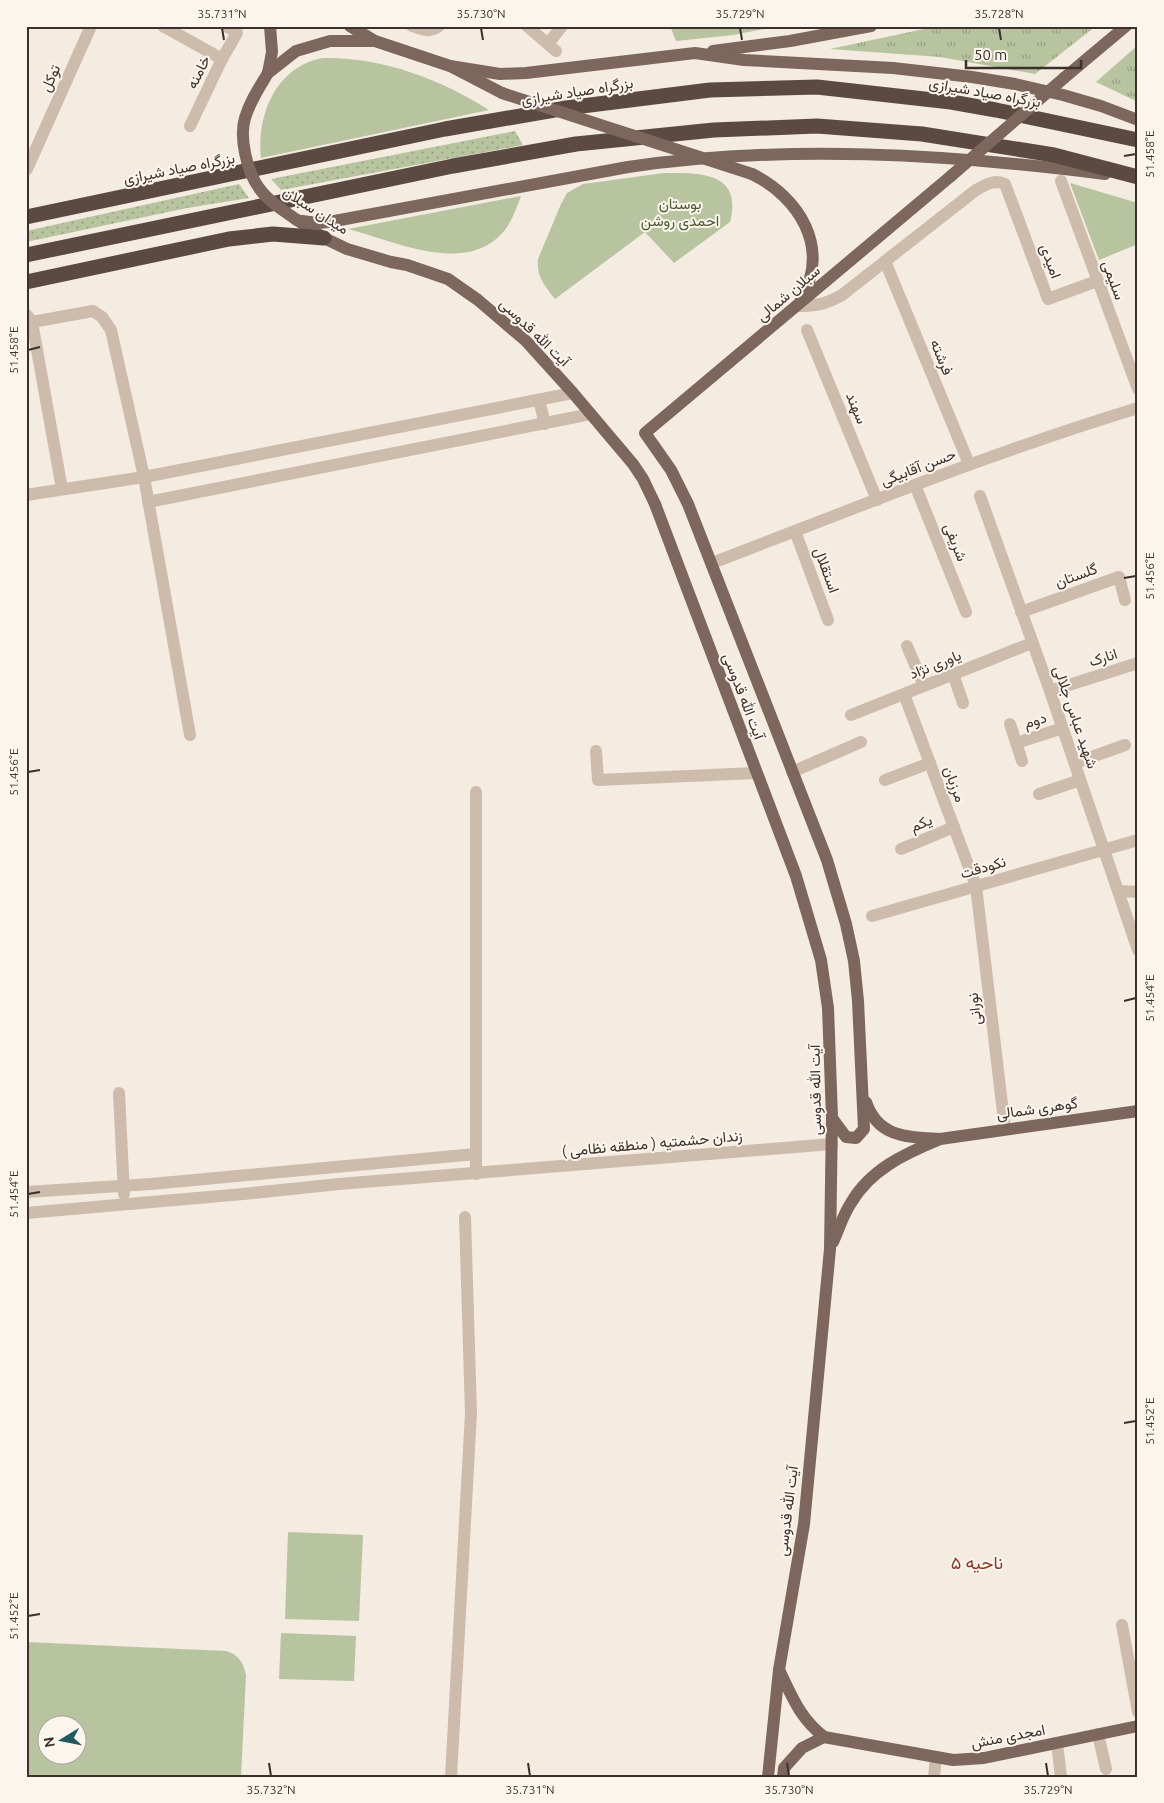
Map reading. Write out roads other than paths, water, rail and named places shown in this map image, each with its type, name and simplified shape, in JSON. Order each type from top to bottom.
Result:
[{"type":"highway","name":"بزرگراه صیاد شیرازی","points":[[26,217],[445,130],[566,108],[710,90],[817,87],[942,101],[996,110],[1138,140]]},
{"type":"highway","points":[[26,255],[454,166],[576,144],[714,130],[817,126],[922,134],[1054,154],[1138,177]]},
{"type":"highway","points":[[26,282],[229,239],[274,234],[324,238]]},
{"type":"main road","points":[[268,73],[272,52],[270,26]]},
{"type":"main road","points":[[350,26],[375,41]]},
{"type":"main road","points":[[450,66],[500,74],[526,73],[790,41],[871,26]]},
{"type":"main road","name":"سبلان شمالی","points":[[712,563],[677,480],[645,433],[798,306],[1126,26]]},
{"type":"main road","name":"میدان سبلان","points":[[407,265],[347,249],[324,238],[269,199],[258,188],[244,152],[244,120],[253,97],[268,73],[296,51],[330,41],[375,41],[450,66],[502,92],[752,174],[777,188],[794,205],[807,227],[813,250],[812,276],[798,306]]},
{"type":"main road","points":[[696,53],[744,60],[893,68],[972,77],[1063,95],[1102,106],[1138,120]]},
{"type":"main road","points":[[297,220],[317,223],[328,222],[580,175],[670,161],[736,156],[868,153],[1055,167],[1138,177]]},
{"type":"main road","name":"آیت الله قدوسی","points":[[407,265],[448,279],[478,300],[526,341],[633,464],[650,492],[796,876],[821,960],[828,1008],[832,1117],[830,1249],[804,1524],[779,1670],[768,1777]]},
{"type":"main road","points":[[712,563],[827,860],[846,924],[854,961],[858,1001],[864,1129],[856,1138],[846,1138],[832,1117]]},
{"type":"main road","points":[[862,1088],[866,1105],[871,1113],[890,1132],[910,1137],[940,1139]]},
{"type":"main road","name":"گوهری شمالی","points":[[940,1139],[1138,1111]]},
{"type":"main road","name":"آیت الله قدوسی","points":[[830,1249],[851,1202],[876,1174],[901,1156],[940,1139]]},
{"type":"main road","points":[[779,1670],[801,1713],[824,1738],[802,1748],[784,1772]]},
{"type":"main road","name":"امجدی منش","points":[[824,1738],[953,1760],[984,1758],[1138,1726]]},
{"type":"street","name":"توکل","points":[[26,169],[91,26]]},
{"type":"street","points":[[163,26],[222,60]]},
{"type":"street","points":[[412,26],[425,31],[439,26]]},
{"type":"street","points":[[527,26],[552,47],[562,26]]},
{"type":"street","name":"خامنه","points":[[190,126],[222,60],[232,30]]},
{"type":"street","name":"امیدی","points":[[885,261],[984,185],[998,182],[1005,184],[1048,300],[1097,281]]},
{"type":"street","name":"سلیمی","points":[[1061,182],[1138,389]]},
{"type":"street","points":[[798,306],[815,306],[828,303],[842,295],[885,261]]},
{"type":"street","name":"فرشته","points":[[885,261],[969,464]]},
{"type":"street","points":[[62,489],[29,318],[94,311],[102,317],[111,330],[144,477],[190,735]]},
{"type":"street","name":"سهند","points":[[807,330],[877,500]]},
{"type":"street","points":[[26,495],[144,477],[573,393]]},
{"type":"street","points":[[539,400],[545,424]]},
{"type":"street","name":"حسن آقابیگی","points":[[712,563],[969,464],[1138,408]]},
{"type":"street","points":[[148,502],[591,414]]},
{"type":"street","name":"شریفی","points":[[915,485],[966,612]]},
{"type":"street","name":"شهید عباس جلالی","points":[[980,496],[1063,728],[1138,950]]},
{"type":"street","name":"استقلال","points":[[795,531],[828,620]]},
{"type":"street","name":"گلستان","points":[[1021,612],[1119,577],[1125,600]]},
{"type":"street","name":"یاوری نژاد","points":[[851,715],[1032,643]]},
{"type":"street","points":[[907,646],[924,686]]},
{"type":"street","name":"انارک","points":[[1050,691],[1138,663]]},
{"type":"street","points":[[953,674],[963,703]]},
{"type":"street","name":"مرزبان","points":[[904,694],[976,886]]},
{"type":"street","points":[[1010,724],[1022,761]]},
{"type":"street","name":"دوم","points":[[1016,742],[1063,728]]},
{"type":"street","points":[[792,772],[861,742]]},
{"type":"street","points":[[1075,763],[1125,745]]},
{"type":"street","points":[[596,751],[598,780],[756,773]]},
{"type":"street","points":[[885,780],[930,763]]},
{"type":"street","points":[[1039,794],[1080,780]]},
{"type":"street","points":[[476,792],[476,1174]]},
{"type":"street","name":"یکم","points":[[901,849],[954,827]]},
{"type":"street","name":"نکودقت","points":[[872,916],[1138,840]]},
{"type":"street","name":"نورانی","points":[[976,886],[1005,1129]]},
{"type":"street","points":[[1119,891],[1138,892]]},
{"type":"street","points":[[119,1093],[125,1204]]},
{"type":"street","name":"زندان حشمتیه ( منطقه نظامی )","points":[[26,1213],[339,1184],[832,1144]]},
{"type":"street","points":[[26,1192],[124,1186],[476,1154]]},
{"type":"street","points":[[451,1777],[471,1413],[465,1217]]},
{"type":"street","points":[[1122,1625],[1138,1712]]},
{"type":"street","points":[[1098,1734],[1106,1769]]},
{"type":"street","points":[[1057,1743],[1061,1777]]},
{"type":"street","points":[[934,1777],[936,1757]]},
{"type":"district","name":"ناحیه ۵","points":[[977,1562]]},
{"type":"park label","name":"بوستان احمدی روشن","points":[[680,212]]}]
